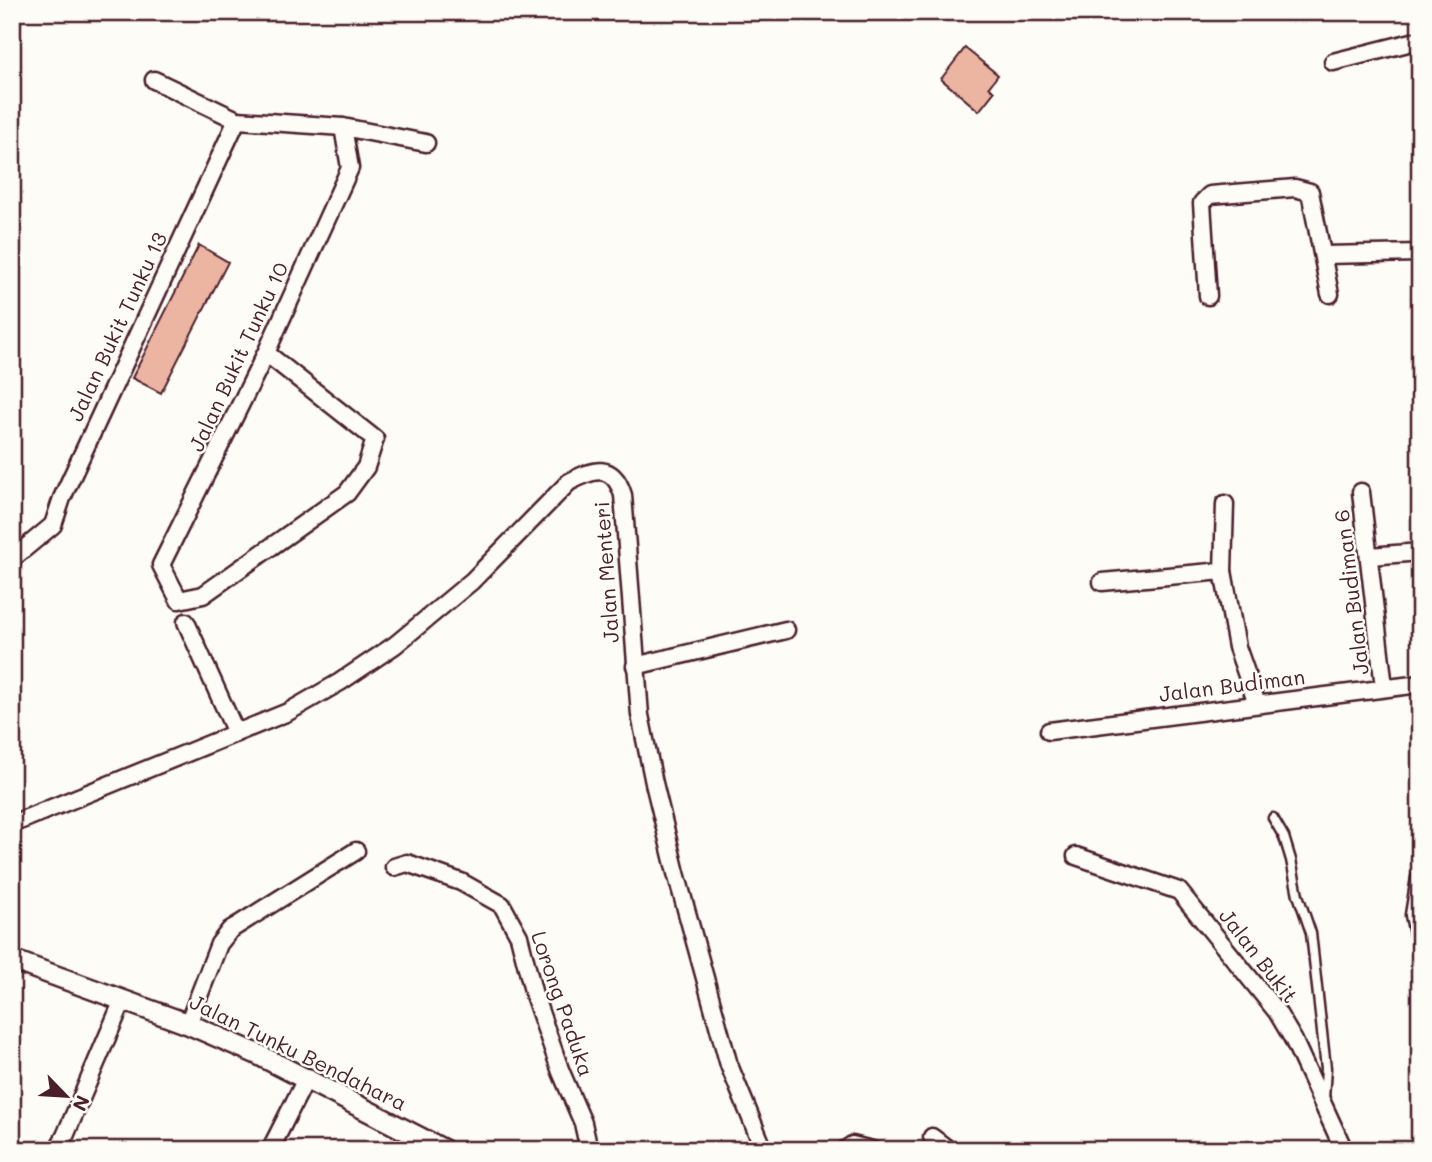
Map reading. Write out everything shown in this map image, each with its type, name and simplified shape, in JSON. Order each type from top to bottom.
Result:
[{"type":"street","points":[[1333,62],[1420,40]]},
{"type":"street","points":[[154,80],[237,120],[343,127],[426,143]]},
{"type":"street","name":"Jalan Bukit Tunku 13","points":[[12,559],[31,546],[53,525],[62,498],[237,120]]},
{"type":"street","name":"Jalan Bukit Tunku 10","points":[[267,353],[375,439],[366,467],[347,493],[203,595],[179,600],[161,565],[267,353],[350,168],[343,127]]},
{"type":"street","points":[[1208,296],[1202,203],[1210,195],[1295,188],[1310,192],[1330,294]]},
{"type":"street","points":[[1324,255],[1420,253]]},
{"type":"street","name":"Jalan Menteri","points":[[12,824],[288,712],[340,682],[395,645],[472,581],[569,482],[589,472],[600,470],[611,474],[619,483],[623,495],[640,715],[676,873],[729,1065],[764,1150]]},
{"type":"street","name":"Jalan Budiman 6","points":[[1361,492],[1384,687]]},
{"type":"street","points":[[1226,505],[1223,571],[1237,647],[1257,704]]},
{"type":"street","points":[[1370,556],[1420,552]]},
{"type":"street","points":[[1102,582],[1223,571]]},
{"type":"street","points":[[186,622],[236,733]]},
{"type":"street","points":[[635,666],[786,630]]},
{"type":"street","name":"Jalan Budiman","points":[[1049,731],[1420,684]]},
{"type":"street","points":[[188,1024],[219,944],[230,930],[356,851]]},
{"type":"street","name":"Jalan Bukit","points":[[1076,856],[1179,891],[1277,1012],[1293,1039],[1344,1150]]},
{"type":"street","name":"Lorong Paduka","points":[[394,867],[407,863],[440,874],[461,882],[502,905],[519,936],[534,995],[561,1072],[583,1124],[589,1150]]},
{"type":"street","points":[[1420,878],[1414,915],[1420,943]]},
{"type":"street","name":"Jalan Tunku Bendahara","points":[[12,960],[188,1024],[307,1077],[444,1150]]},
{"type":"street","points":[[57,1150],[122,1000]]},
{"type":"street","points":[[270,1150],[307,1077]]},
{"type":"street","points":[[932,1137],[949,1150]]},
{"type":"street","points":[[845,1150],[852,1144],[872,1150]]},
{"type":"lane","points":[[1273,818],[1287,848],[1298,895],[1311,933],[1326,1068],[1324,1109]]},
{"type":"building","points":[[965,48],[998,75],[989,87],[994,92],[979,111],[941,79]]},
{"type":"building","points":[[199,245],[228,262],[161,393],[132,378]]}]
